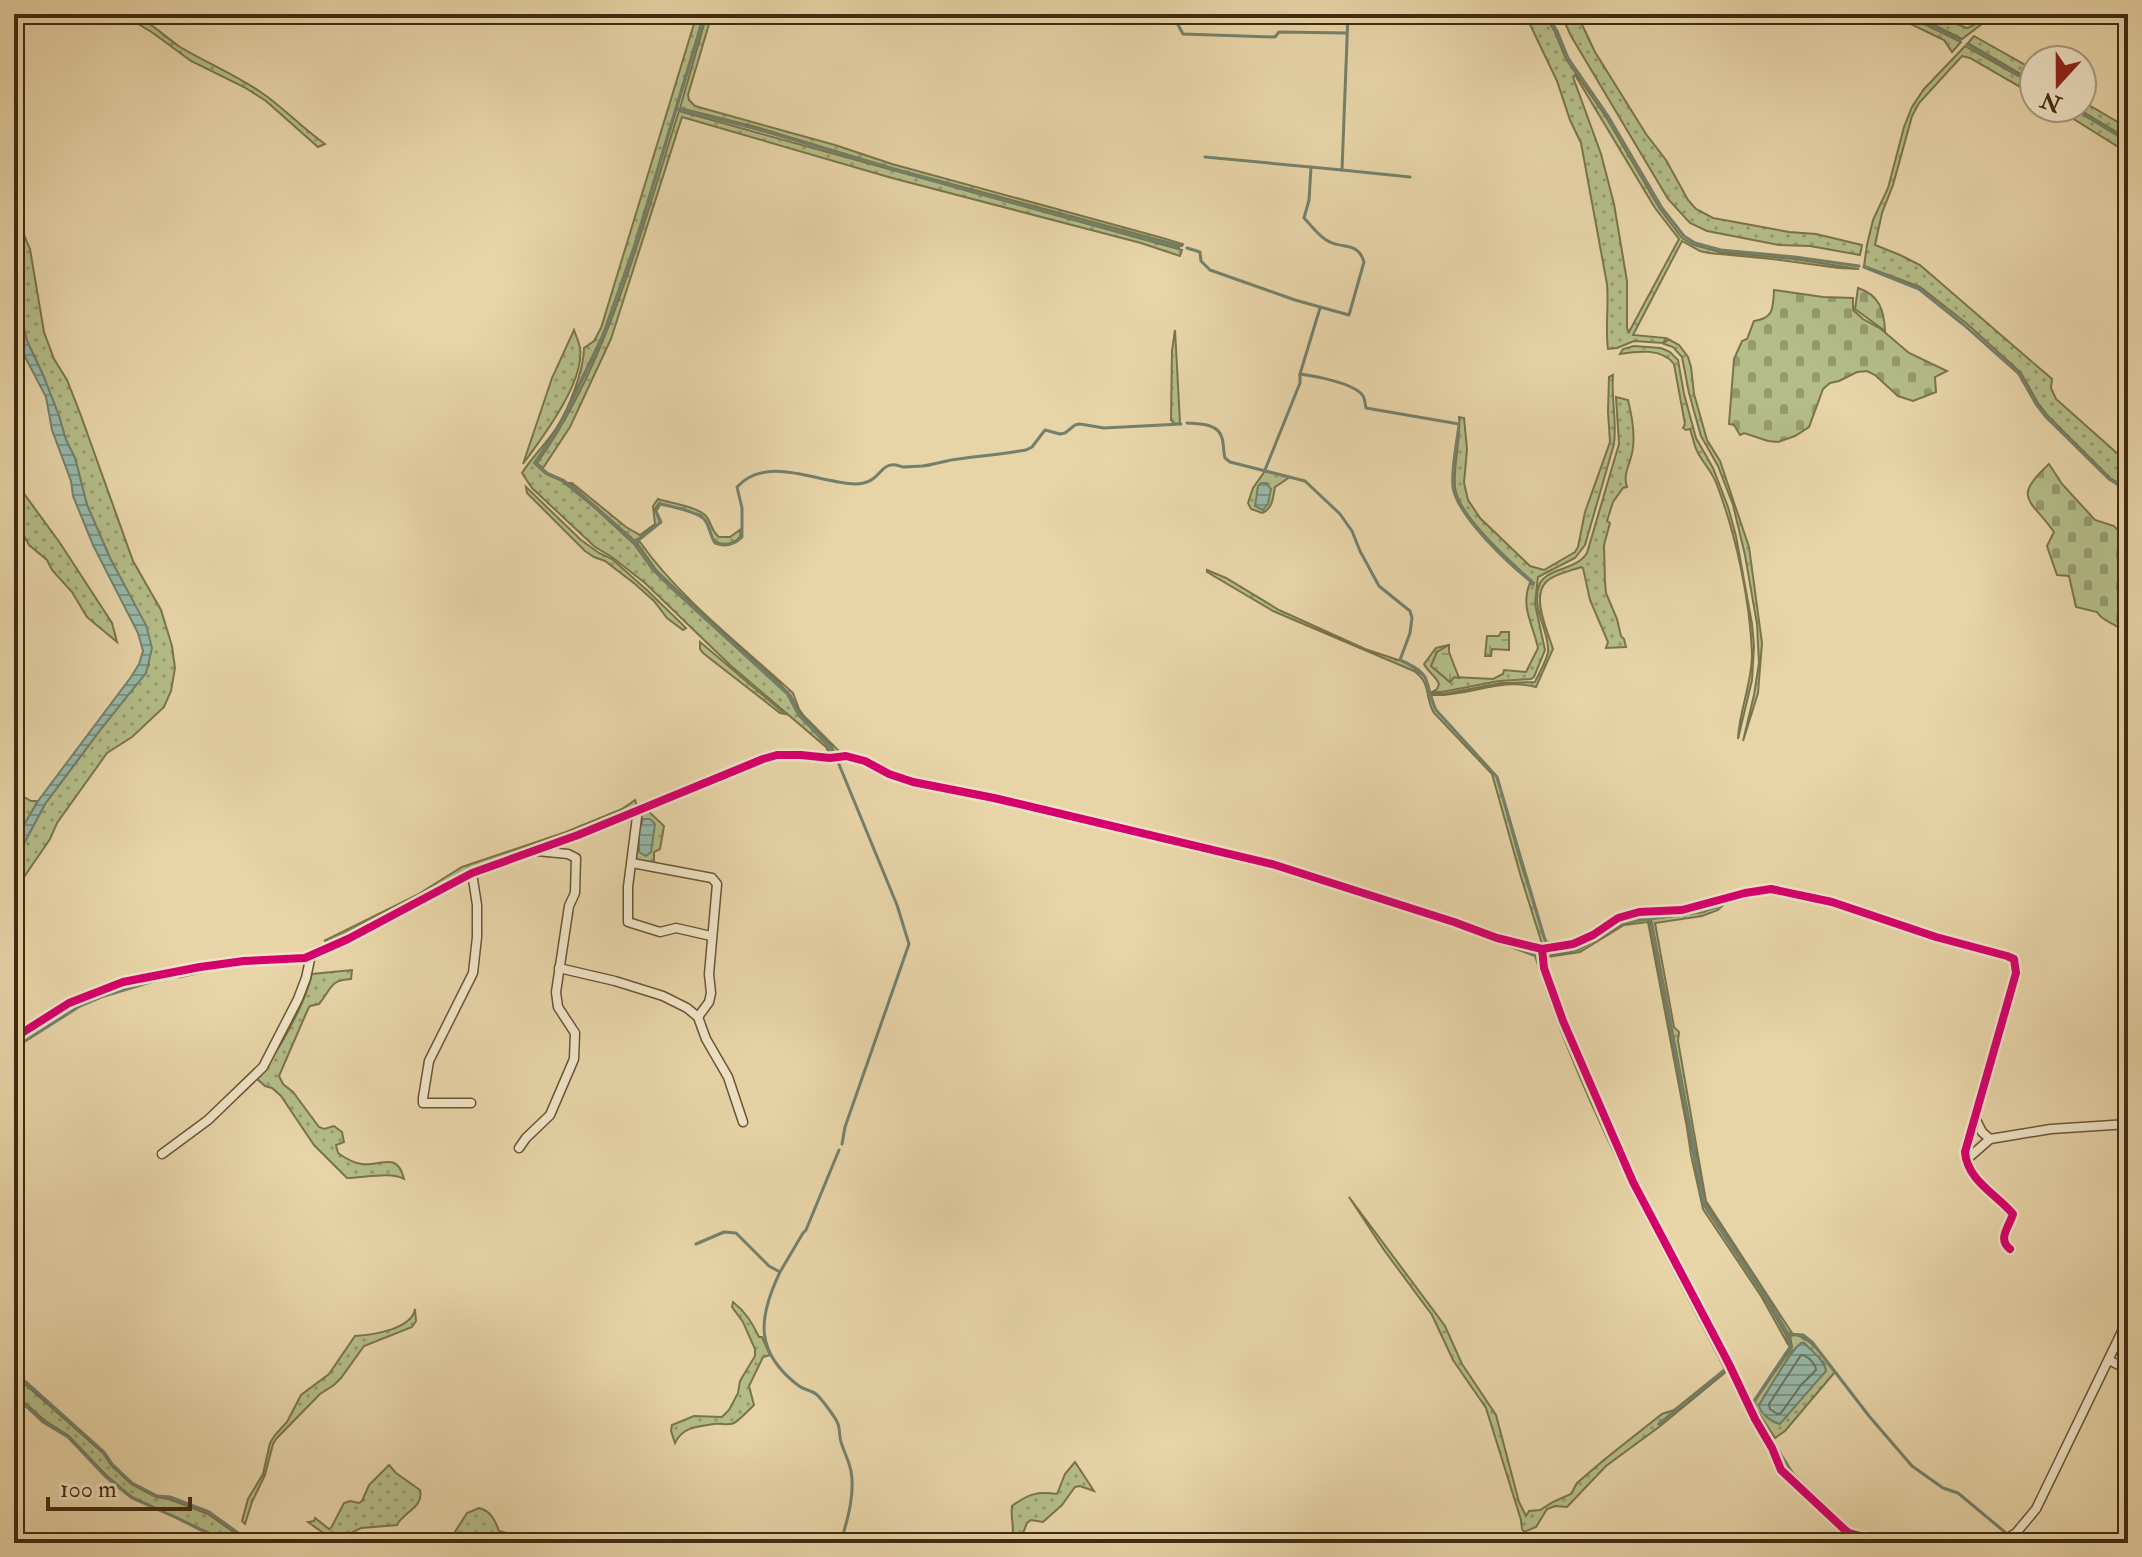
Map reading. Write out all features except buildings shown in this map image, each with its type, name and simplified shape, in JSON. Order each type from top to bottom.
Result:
[{"type":"street","points":[[14,1038],[69,1003],[123,982],[200,967],[311,955],[472,873],[578,835],[777,755],[846,756],[913,782],[994,798],[1272,864],[1497,938],[1542,949],[1573,944],[1618,918],[1639,912],[1682,910],[1771,889],[1832,902],[1936,937],[2007,956],[2014,959],[2016,973],[1965,1152],[1974,1177],[2013,1214],[2003,1237],[2004,1244],[2010,1249]]},
{"type":"street","points":[[638,809],[628,887],[628,922],[660,932],[676,928],[711,936]]},
{"type":"street","points":[[519,1148],[550,1115],[574,1059],[575,1033],[563,1017],[557,1000],[569,906],[575,893],[576,858],[568,854],[534,850]]},
{"type":"street","points":[[632,863],[715,880],[718,891],[711,936],[711,993],[709,1002],[698,1017]]},
{"type":"street","points":[[471,1103],[423,1103],[423,1098],[429,1061],[473,973],[477,905],[472,873]]},
{"type":"street","points":[[1542,949],[1544,968],[1563,1021],[1633,1182],[1781,1470],[1849,1533],[1888,1543]]},
{"type":"street","points":[[162,1154],[208,1120],[263,1067],[298,999],[311,955]]},
{"type":"street","points":[[559,968],[663,996],[698,1017],[706,1039],[733,1089],[743,1122]]},
{"type":"street","points":[[1975,1117],[1982,1132],[1990,1139]]},
{"type":"street","points":[[1966,1161],[1990,1139],[2051,1129],[2128,1124]]},
{"type":"street","points":[[2000,1543],[2016,1533],[2036,1509],[2128,1319]]},
{"type":"street","points":[[2109,1360],[2128,1370]]},
{"type":"street","points":[[1841,1543],[1844,1529]]},
{"type":"green space","points":[[122,14],[138,17],[180,47],[252,87],[325,144],[318,147],[266,101],[191,61]]},
{"type":"green space","points":[[697,14],[704,14],[634,246],[603,334],[559,426],[534,463],[546,474],[562,481],[634,544],[670,587],[787,694],[799,716],[833,755],[730,665],[645,583],[595,547],[532,488],[522,473],[562,419],[579,378],[584,348],[594,341],[601,328]]},
{"type":"green space","points":[[707,14],[712,14],[688,95],[695,106],[1183,244],[892,168],[756,127],[680,108]]},
{"type":"green space","points":[[1525,14],[1544,14],[1566,59],[1606,117],[1660,209],[1682,238],[1694,245],[1720,252],[1859,269],[1709,253],[1682,241],[1633,335],[1666,338],[1663,343],[1634,341],[1608,349],[1607,284],[1581,143],[1557,81]],"holes":[[[1575,75],[1655,208],[1679,239],[1629,332],[1627,281],[1614,204],[1601,154],[1573,77]]]},
{"type":"green space","points":[[1561,14],[1577,14],[1595,52],[1696,209],[1713,218],[1816,234],[1862,245],[1860,255],[1810,246],[1779,245],[1707,231],[1690,223],[1668,199]]},
{"type":"green space","points":[[1890,14],[1904,14],[1961,42],[1952,52],[1944,40]]},
{"type":"green space","points":[[1912,14],[1947,20],[1967,28],[1995,14],[1962,39]]},
{"type":"green space","points":[[1974,36],[2018,61],[2018,73],[1968,43]]},
{"type":"green space","points":[[1965,46],[2018,76],[2018,86],[1962,56],[1919,103],[1912,116],[1875,245],[1920,265],[2052,379],[2051,388],[2056,399],[2128,463],[2128,489],[2110,478],[2048,416],[2021,373],[1966,323],[1920,287],[1864,266],[1873,220],[1888,188],[1904,127],[1924,89]]},
{"type":"green space","points":[[2098,110],[2128,128],[2128,139],[2098,121]]},
{"type":"green space","points":[[679,111],[1182,250],[1180,256],[682,117],[611,339],[570,427],[543,468],[537,463],[562,424],[604,338],[637,247]]},
{"type":"green space","points":[[2082,124],[2098,124],[2128,142],[2128,153]]},
{"type":"green space","points":[[14,212],[30,249],[44,332],[80,413],[133,561],[161,610],[175,668],[164,707],[132,737],[107,753],[57,823],[50,839],[22,880],[14,900],[14,862],[45,804],[149,665],[135,606],[87,505],[75,458],[27,341],[14,251]]},
{"type":"green space","points":[[1858,288],[1876,299],[1885,331],[1855,309]]},
{"type":"green space","points":[[1774,290],[1853,298],[1853,310],[1863,319],[1881,329],[1909,353],[1947,371],[1935,377],[1936,392],[1913,401],[1898,396],[1875,375],[1867,371],[1857,372],[1823,389],[1809,427],[1795,436],[1778,442],[1744,433],[1740,435],[1734,425],[1729,424],[1734,359],[1754,321],[1769,315]]},
{"type":"green space","points":[[574,330],[580,348],[576,377],[560,409],[523,464],[552,378]]},
{"type":"green space","points":[[1175,330],[1180,423],[1175,424],[1171,420]]},
{"type":"green space","points":[[1668,339],[1679,345],[1688,357],[1694,394],[1707,440],[1720,461],[1749,547],[1762,643],[1758,693],[1743,741],[1759,663],[1757,624],[1745,555],[1733,505],[1718,466],[1701,436],[1682,357],[1673,347],[1664,344]]},
{"type":"green space","points":[[1634,346],[1661,348],[1678,360],[1696,438],[1713,468],[1736,536],[1752,624],[1754,646],[1752,680],[1738,739],[1752,654],[1745,590],[1736,546],[1715,481],[1697,450],[1690,429],[1683,428],[1685,424],[1674,364],[1656,353],[1620,354],[1623,349]]},
{"type":"green space","points":[[1613,375],[1614,444],[1585,545],[1575,558],[1538,577],[1535,604],[1545,650],[1534,677],[1432,692],[1439,684],[1424,664],[1436,648],[1449,645],[1437,652],[1431,666],[1450,682],[1454,677],[1493,679],[1503,674],[1504,670],[1526,672],[1538,648],[1526,600],[1530,583],[1534,583],[1487,538],[1458,499],[1455,478],[1459,417],[1464,418],[1467,449],[1464,483],[1468,500],[1480,518],[1530,566],[1544,570],[1575,552],[1578,547],[1585,512],[1610,442],[1609,377]]},
{"type":"green space","points":[[1616,397],[1628,400],[1634,441],[1626,477],[1627,487],[1613,502],[1607,521],[1610,523],[1604,545],[1605,582],[1606,593],[1626,647],[1606,648],[1608,642],[1590,600],[1581,567],[1553,577],[1542,588],[1540,605],[1553,649],[1536,687],[1510,684],[1432,695],[1501,683],[1535,682],[1548,652],[1537,592],[1540,583],[1549,574],[1577,563],[1587,553],[1619,444]]},
{"type":"green space","points":[[2049,464],[2062,484],[2095,520],[2114,526],[2128,541],[2128,647],[2125,635],[2118,627],[2097,612],[2076,607],[2069,576],[2057,575],[2047,546],[2054,532],[2032,505],[2028,492]]},
{"type":"green space","points":[[1265,471],[1290,477],[1275,487],[1270,506],[1262,513],[1251,509],[1248,503],[1253,488]]},
{"type":"green space","points":[[14,480],[112,623],[117,642],[87,617],[47,560],[29,545],[24,536]]},
{"type":"green space","points":[[569,483],[640,535],[655,524],[653,506],[658,499],[702,513],[719,537],[730,537],[741,529],[740,537],[731,543],[716,542],[701,515],[659,503],[655,509],[660,523],[635,541]]},
{"type":"green space","points":[[526,487],[581,540],[612,559],[686,628],[683,630],[667,618],[654,601],[605,561],[585,551],[527,493]]},
{"type":"green space","points":[[640,542],[693,603],[793,693],[804,716],[841,753],[835,754],[831,745],[806,721],[779,683],[657,571],[637,543]]},
{"type":"green space","points":[[1207,570],[1279,610],[1365,649],[1407,663],[1425,677],[1436,710],[1497,777],[1546,942],[1571,943],[1543,947],[1492,774],[1434,713],[1420,676],[1273,611]]},
{"type":"green space","points":[[1501,632],[1509,632],[1509,650],[1492,649],[1491,656],[1485,656],[1487,636],[1499,636]]},
{"type":"green space","points":[[700,642],[785,714],[703,653]]},
{"type":"green space","points":[[1449,645],[1459,678],[1454,677],[1450,682],[1431,666],[1437,652]]},
{"type":"green space","points":[[19,794],[31,801],[38,801],[14,842],[14,802]]},
{"type":"green space","points":[[635,800],[637,807],[460,873],[330,941],[324,941],[417,895],[462,867],[566,832],[622,809]]},
{"type":"green space","points":[[647,810],[664,826],[660,849],[654,852],[654,864],[635,860],[640,813]]},
{"type":"green space","points":[[1757,891],[1755,896],[1724,904],[1702,916],[1655,923],[1674,1027],[1679,1032],[1678,1041],[1706,1201],[1792,1333],[1788,1333],[1705,1203],[1651,919],[1704,912],[1717,906],[1625,921],[1578,949],[1548,953],[1545,964],[1586,1071],[1610,1123],[1757,1417],[1793,1474],[1838,1521],[1781,1465],[1756,1419],[1635,1182],[1564,1022],[1545,967],[1543,957],[1546,950],[1581,943],[1618,919],[1639,913],[1683,911]]},
{"type":"green space","points":[[1420,913],[1539,949],[1632,1182],[1731,1371],[1727,1371],[1606,1466],[1567,1507],[1547,1509],[1536,1527],[1524,1532],[1486,1408],[1453,1360],[1432,1315],[1349,1197],[1445,1326],[1462,1364],[1496,1415],[1519,1502],[1526,1516],[1529,1511],[1540,1510],[1571,1494],[1577,1483],[1605,1459],[1725,1369],[1596,1115],[1553,1010],[1535,956]]},
{"type":"green space","points":[[1648,919],[1703,1204],[1761,1292],[1786,1335],[1789,1346],[1761,1296],[1703,1209],[1648,922],[1624,925],[1580,952],[1547,957],[1578,950],[1625,923]]},
{"type":"green space","points":[[352,970],[351,979],[335,983],[319,1004],[310,1006],[279,1076],[319,1127],[334,1126],[342,1132],[344,1142],[336,1145],[338,1153],[359,1163],[392,1162],[401,1170],[404,1179],[384,1175],[347,1178],[314,1145],[281,1096],[256,1078],[289,1029],[312,974]]},
{"type":"green space","points":[[733,1302],[762,1337],[770,1355],[763,1357],[749,1386],[754,1405],[734,1423],[692,1428],[682,1433],[675,1443],[672,1425],[694,1416],[722,1417],[729,1410],[740,1381],[755,1356],[743,1322],[732,1307]]},
{"type":"green space","points":[[415,1309],[416,1321],[412,1327],[364,1346],[341,1378],[320,1394],[277,1438],[245,1524],[242,1521],[248,1499],[263,1474],[270,1443],[287,1422],[301,1395],[329,1374],[355,1336],[399,1326],[407,1322]]},
{"type":"green space","points":[[1790,1336],[1801,1337],[1812,1345],[1835,1372],[1785,1431],[1775,1438],[1753,1404],[1792,1347]],"holes":[[[1804,1343],[1824,1363],[1826,1371],[1807,1391],[1759,1405],[1792,1351]]]},
{"type":"green space","points":[[14,1377],[103,1453],[131,1484],[156,1497],[208,1514],[249,1543],[231,1543],[132,1497],[69,1436],[44,1420],[14,1393]]},
{"type":"green space","points":[[1075,1462],[1094,1491],[1075,1487],[1062,1505],[1043,1522],[1031,1520],[1027,1523],[1019,1543],[1011,1543],[1012,1506],[1033,1494],[1057,1494],[1065,1474]]},
{"type":"green space","points":[[389,1465],[420,1490],[419,1501],[397,1525],[361,1528],[331,1543],[326,1535],[308,1522],[315,1518],[331,1528],[344,1503],[362,1501],[369,1485]]},
{"type":"green space","points":[[479,1508],[492,1516],[499,1531],[530,1543],[472,1543],[466,1534],[460,1543],[448,1543],[467,1513]]},
{"type":"water","points":[[14,251],[27,341],[75,458],[87,505],[110,558],[146,625],[152,648],[146,673],[45,804],[14,862],[14,842],[38,801],[131,677],[143,651],[138,633],[93,545],[73,496],[71,481],[52,430],[46,397],[21,349],[14,315]]},
{"type":"water","points":[[1261,483],[1266,483],[1271,489],[1268,504],[1263,510],[1255,506]]},
{"type":"water","points":[[643,819],[650,819],[655,824],[651,852],[646,856],[639,852],[639,831]]},
{"type":"water","points":[[1801,1343],[1817,1356],[1826,1371],[1780,1424],[1767,1417],[1759,1405]]},
{"type":"waterway","points":[[705,14],[635,246],[604,335],[560,426],[535,463],[563,480],[635,543],[653,569],[670,586],[788,694],[799,715],[833,753]]},
{"type":"waterway","points":[[1172,14],[1183,34],[1275,37],[1279,32],[1346,33]]},
{"type":"waterway","points":[[1205,157],[1342,170],[1348,14]]},
{"type":"waterway","points":[[1547,14],[1568,58],[1608,116],[1662,208],[1684,236],[1695,243],[1721,250],[1859,266]]},
{"type":"waterway","points":[[1907,14],[1960,40]]},
{"type":"waterway","points":[[1967,44],[2018,74]]},
{"type":"waterway","points":[[678,109],[1179,247]]},
{"type":"waterway","points":[[2098,123],[2128,141]]},
{"type":"waterway","points":[[1187,248],[1200,252],[1201,261],[1210,270],[1349,315],[1364,262],[1358,251],[1326,240],[1304,218],[1309,200],[1311,167]]},
{"type":"waterway","points":[[1342,170],[1410,177]]},
{"type":"waterway","points":[[1864,267],[1919,289],[1964,325],[2019,374],[2046,417],[2109,479],[2128,491]]},
{"type":"waterway","points":[[1265,470],[1300,383],[1320,308]]},
{"type":"waterway","points":[[1300,374],[1352,387],[1363,396],[1366,408],[1459,424],[1453,472],[1457,499],[1486,539],[1533,583]]},
{"type":"waterway","points":[[1187,423],[1217,429],[1222,438],[1225,458],[1230,462],[1305,481],[1340,514],[1352,531],[1379,586],[1410,611],[1410,633],[1400,660],[1424,675],[1436,710],[1497,777],[1544,937],[1546,942],[1555,943]]},
{"type":"waterway","points":[[636,542],[661,522],[656,511],[660,504],[701,516],[715,543],[726,545],[736,542],[742,537],[742,508],[737,487],[749,477],[763,472],[778,471],[855,484],[869,481],[891,465],[922,466],[1026,450],[1045,430],[1060,434],[1080,424],[1104,428],[1181,424]]},
{"type":"waterway","points":[[838,762],[897,905],[909,944],[845,1127],[842,1144]]},
{"type":"waterway","points":[[1545,958],[1548,954],[1578,949],[1625,922],[1717,907]]},
{"type":"waterway","points":[[1650,918],[1704,1204],[1788,1334],[1790,1347],[1752,1404]]},
{"type":"waterway","points":[[1567,942],[1593,931]]},
{"type":"waterway","points":[[1505,944],[1537,955],[1562,1032],[1618,1159],[1726,1369],[1659,1424]]},
{"type":"waterway","points":[[237,966],[265,964]]},
{"type":"waterway","points":[[174,976],[214,969]]},
{"type":"waterway","points":[[14,1048],[80,1006],[167,977]]},
{"type":"waterway","points":[[696,1244],[724,1232],[736,1233],[769,1266],[780,1272],[806,1230],[839,1150]]},
{"type":"waterway","points":[[1633,1172],[1657,1219]]},
{"type":"waterway","points":[[1668,1239],[1681,1264]]},
{"type":"waterway","points":[[780,1272],[764,1319],[767,1347],[784,1373],[816,1394],[838,1424],[852,1479],[842,1538],[844,1543]]},
{"type":"waterway","points":[[1788,1334],[1803,1335],[1812,1342],[1912,1466],[1943,1488],[1958,1493],[2006,1533]]},
{"type":"waterway","points":[[14,1375],[26,1382],[104,1452],[132,1483],[157,1496],[170,1497],[209,1512],[252,1543]]},
{"type":"waterway","points":[[14,1395],[43,1422],[68,1437],[105,1476],[132,1498],[227,1543]]},
{"type":"waterway","points":[[1758,1418],[1793,1474],[1838,1517]]},
{"type":"cycle path","points":[[14,1038],[69,1003],[123,982],[244,961],[305,958],[348,939],[472,873],[578,835],[763,759],[777,755],[846,756],[913,782],[994,798],[1272,864],[1497,938],[1542,949],[1573,944],[1618,918],[1639,912],[1682,910],[1771,889],[1832,902],[1936,937],[2007,956],[2014,959],[2016,973],[1965,1152],[1977,1179],[2013,1214],[2004,1237],[2010,1249]]},
{"type":"cycle path","points":[[1542,949],[1544,968],[1563,1021],[1633,1182],[1781,1470],[1849,1533],[1888,1543]]}]
